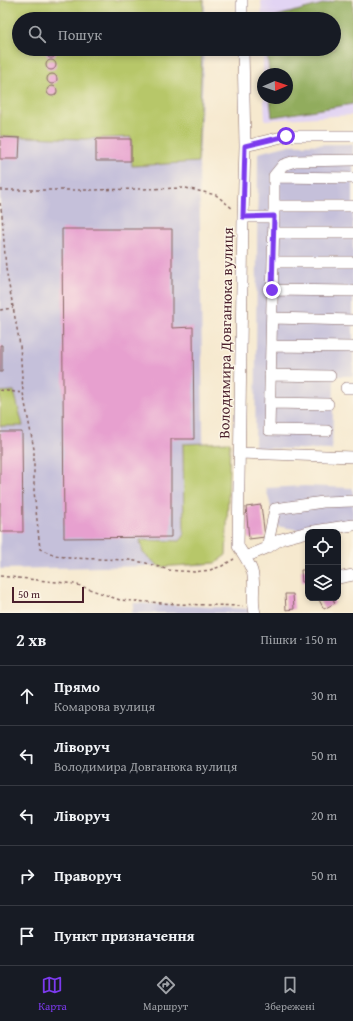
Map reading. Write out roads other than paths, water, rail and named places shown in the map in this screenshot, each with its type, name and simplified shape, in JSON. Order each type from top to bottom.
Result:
[{"type":"street","points":[[242,0],[242,12]]},
{"type":"street","name":"Володимира Довганюка вулиця","points":[[243,56],[245,146],[238,546],[252,573],[254,610]]},
{"type":"street","points":[[245,146],[286,136],[353,136]]},
{"type":"street","points":[[327,431],[269,430],[274,176],[283,165],[296,161],[353,160]]},
{"type":"street","points":[[274,178],[353,178]]},
{"type":"street","points":[[243,217],[274,211],[353,206]]},
{"type":"street","points":[[273,232],[353,233]]},
{"type":"street","points":[[273,262],[353,262]]},
{"type":"street","points":[[272,290],[353,291]]},
{"type":"street","points":[[272,318],[353,320]]},
{"type":"street","points":[[271,346],[353,347]]},
{"type":"street","points":[[270,375],[330,376]]},
{"type":"street","points":[[270,403],[328,404]]},
{"type":"street","points":[[239,453],[353,457]]},
{"type":"street","points":[[267,548],[275,509],[323,502],[353,501]]},
{"type":"street","points":[[327,529],[353,525]]},
{"type":"street","points":[[245,557],[267,548],[281,540],[305,533]]},
{"type":"street","points":[[341,577],[353,575]]}]
